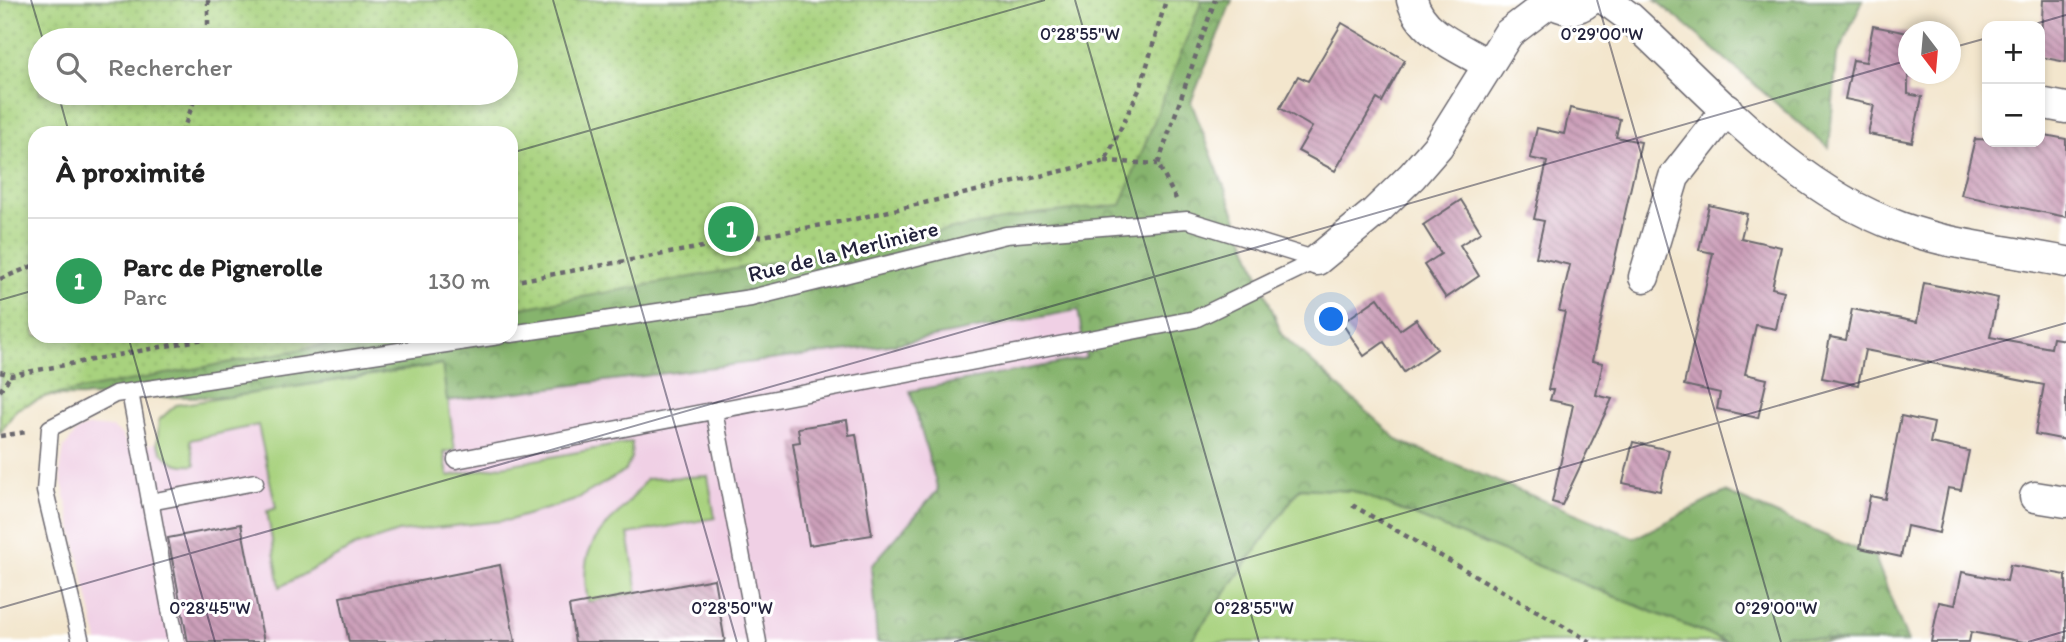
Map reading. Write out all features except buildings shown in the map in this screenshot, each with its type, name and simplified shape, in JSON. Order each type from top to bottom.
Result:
[{"type":"street","points":[[1412,0],[1418,16],[1430,30],[1487,64]]},
{"type":"street","points":[[1317,260],[1374,213],[1412,176],[1444,137],[1487,64],[1514,27],[1550,1],[1568,9],[1581,7],[1590,0]]},
{"type":"street","points":[[1606,0],[1629,17],[1727,109],[1820,187],[1860,210],[1901,228],[2066,262]]},
{"type":"street","points":[[2045,104],[2066,108]]},
{"type":"street","points":[[1644,277],[1674,177],[1727,109]]},
{"type":"street","points":[[2035,497],[2066,502]]},
{"type":"lane","points":[[1187,220],[1317,260]]},
{"type":"lane","name":"Rue de la Merlinière","points":[[518,333],[751,298],[1006,235],[1187,220]]},
{"type":"lane","points":[[456,460],[1195,320],[1317,260]]},
{"type":"lane","points":[[81,642],[45,491],[50,428],[115,394],[453,343]]},
{"type":"lane","points":[[130,392],[176,642]]},
{"type":"lane","points":[[714,411],[758,642]]},
{"type":"lane","points":[[150,502],[255,482]]},
{"type":"path","points":[[208,0],[208,28]]},
{"type":"path","points":[[1105,161],[1141,86],[1166,0]]},
{"type":"path","points":[[1187,220],[1158,164],[1215,0]]},
{"type":"path","points":[[185,126],[192,105]]},
{"type":"path","points":[[518,281],[855,219],[1105,161],[1158,164]]},
{"type":"path","points":[[0,279],[28,268]]},
{"type":"path","points":[[0,372],[11,375],[182,343]]},
{"type":"path","points":[[0,391],[11,375]]},
{"type":"path","points":[[1352,505],[1591,642]]},
{"type":"shaded area","points":[[1099,244],[1119,352],[1043,642],[98,642],[60,473],[64,448],[78,430],[90,426],[112,428],[122,435],[129,449],[156,443],[159,420],[176,405],[473,359]]},
{"type":"green space","points":[[0,0],[1232,0],[1191,102],[1282,335],[1399,441],[1635,538],[1725,492],[1875,557],[1908,642],[1844,642],[1786,634],[1777,642],[1727,642],[1353,491],[1300,488],[1190,642],[877,642],[871,566],[938,490],[910,391],[1086,358],[1078,310],[896,344],[447,401],[442,364],[228,397],[47,396],[0,344]]},
{"type":"green space","points":[[0,0],[1202,0],[1121,205],[1035,214],[518,309],[518,126],[28,126],[28,343],[335,343],[47,396],[17,409],[0,433]]},
{"type":"green space","points":[[1655,0],[1863,0],[1837,56],[1829,148],[1699,36]]},
{"type":"green space","points":[[443,364],[455,450],[444,452],[448,476],[632,442],[631,459],[625,471],[573,501],[510,520],[398,532],[354,547],[280,587],[267,511],[276,508],[258,425],[190,440],[195,465],[182,465],[172,461],[157,443],[159,420],[176,405]]},
{"type":"green space","points":[[708,476],[715,518],[628,534],[638,593],[588,602],[585,578],[592,545],[646,479]]},
{"type":"green space","points":[[1300,488],[1353,491],[1727,642],[1190,642]]},
{"type":"green space","points":[[1786,634],[1844,642],[1777,642]]},
{"type":"place","name":"Parc de Pignerolle","points":[[731,229]]}]
